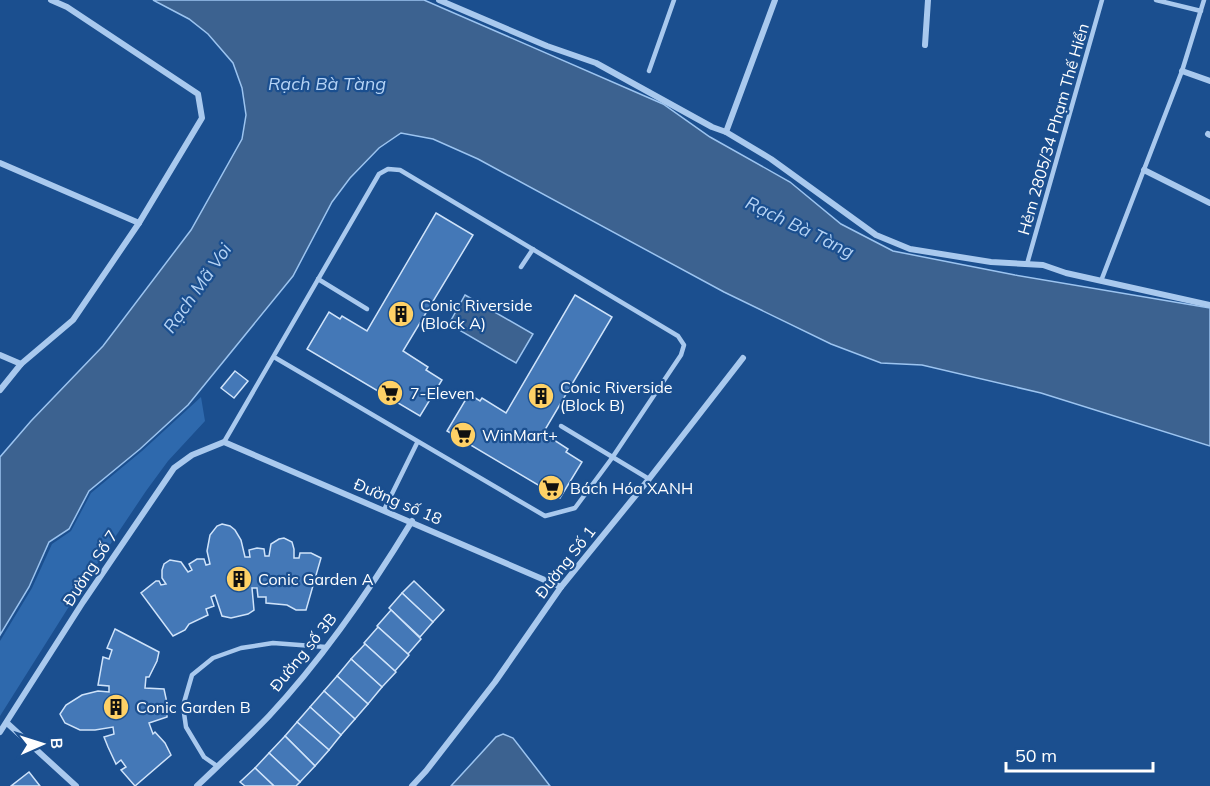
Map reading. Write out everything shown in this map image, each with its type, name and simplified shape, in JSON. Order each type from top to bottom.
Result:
[{"type":"street","points":[[0,390],[21,364],[73,320],[139,223],[202,118],[198,94],[67,7],[51,0]]},
{"type":"street","points":[[439,0],[547,46],[596,63],[712,127],[726,132],[771,159],[876,235],[910,249],[991,262],[1043,265],[1066,273],[1210,305]]},
{"type":"street","points":[[726,132],[775,0]]},
{"type":"street","points":[[925,45],[928,0]]},
{"type":"street","points":[[1182,71],[1210,81]]},
{"type":"street","points":[[0,163],[139,223]]},
{"type":"street","points":[[1144,170],[1210,203]]},
{"type":"street","points":[[0,355],[21,364]]},
{"type":"street","name":"Đường Số 1","points":[[412,786],[495,682],[561,587],[743,358]]},
{"type":"street","name":"Đường số 18","points":[[224,442],[561,587]]},
{"type":"street","name":"Đường Số 7","points":[[0,732],[83,602],[174,468],[192,455],[224,442]]},
{"type":"street","name":"Đường số 3B","points":[[197,786],[269,715],[326,647],[369,590],[412,521]]},
{"type":"street","points":[[7,723],[76,786]]},
{"type":"lane","points":[[649,72],[674,0]]},
{"type":"lane","name":"Hẻm 2805/34 Phạm Thế Hiển","points":[[1027,264],[1102,0]]},
{"type":"lane","points":[[1156,0],[1201,11]]},
{"type":"lane","points":[[1101,281],[1182,71],[1204,0]]},
{"type":"lane","points":[[224,442],[379,174],[388,169],[400,170],[678,336],[684,345],[681,355],[612,458],[575,508],[545,516],[417,443],[274,357]]},
{"type":"lane","points":[[521,267],[532,249]]},
{"type":"lane","points":[[318,279],[367,309]]},
{"type":"lane","points":[[561,426],[649,479]]},
{"type":"lane","points":[[384,510],[417,443]]},
{"type":"lane","points":[[217,766],[204,757],[186,727],[183,706],[192,675],[213,658],[241,648],[273,643],[326,647]]},
{"type":"shaded area","points":[[201,397],[205,421],[168,461],[146,491],[75,597],[0,716],[0,641],[32,588],[52,544],[71,531],[91,493],[142,451]]},
{"type":"water","name":"Rạch Bà Tàng","points":[[153,0],[424,0],[663,104],[710,137],[790,182],[841,224],[893,251],[1015,275],[1210,308],[1210,446],[1041,393],[922,365],[881,363],[831,344],[724,292],[478,159],[433,139],[401,133],[379,148],[350,178],[332,202],[293,276],[188,405],[89,491],[69,529],[49,542],[29,587],[0,635],[0,457],[103,346],[191,230],[242,139],[246,115],[242,88],[233,63],[208,34],[189,19]]},
{"type":"water","points":[[465,295],[533,334],[516,363],[449,324]]},
{"type":"water","points":[[503,734],[513,738],[550,786],[451,786],[496,737]]},
{"type":"building","name":"Conic Riverside (Block A)","points":[[436,213],[473,235],[403,351],[428,367],[426,370],[442,380],[420,416],[307,349],[329,312],[340,319],[342,316],[367,331]]},
{"type":"building","name":"Conic Riverside (Block B)","points":[[575,295],[612,317],[543,433],[568,449],[566,452],[582,462],[560,498],[447,431],[469,394],[480,401],[482,398],[506,413]]},
{"type":"building","points":[[235,371],[248,381],[234,398],[221,388]]},
{"type":"building","name":"Conic Garden A","points":[[222,524],[235,530],[241,540],[245,557],[250,557],[249,550],[257,548],[264,549],[265,556],[269,556],[271,544],[284,538],[292,542],[294,558],[299,558],[300,553],[311,553],[321,558],[306,610],[266,603],[266,597],[258,597],[257,588],[252,588],[254,610],[248,614],[231,618],[222,616],[215,595],[211,597],[214,606],[206,609],[208,615],[189,624],[185,630],[173,636],[141,593],[156,581],[159,581],[161,585],[166,584],[162,578],[162,570],[164,564],[170,560],[181,562],[188,572],[192,570],[189,564],[197,559],[204,559],[206,565],[210,564],[207,551],[210,535],[217,526]]},
{"type":"building","points":[[414,581],[444,610],[433,622],[402,593]]},
{"type":"building","points":[[402,593],[433,622],[420,637],[389,608]]},
{"type":"building","points":[[391,610],[421,639],[408,654],[377,626]]},
{"type":"building","points":[[378,627],[409,655],[395,671],[364,643]]},
{"type":"building","name":"Conic Garden B","points":[[115,629],[159,652],[149,677],[146,677],[145,688],[164,689],[167,703],[167,717],[149,723],[153,734],[155,732],[165,743],[171,755],[135,786],[121,770],[126,767],[121,760],[116,764],[104,737],[114,734],[113,727],[80,730],[65,723],[60,714],[66,705],[82,695],[98,691],[109,692],[109,686],[98,685],[103,657],[109,659],[112,650],[107,648]]},
{"type":"building","points":[[365,644],[396,672],[382,687],[351,659]]},
{"type":"building","points":[[351,659],[382,687],[368,704],[337,676]]},
{"type":"building","points":[[337,676],[368,704],[355,719],[324,691]]},
{"type":"building","points":[[324,691],[355,719],[341,735],[310,707]]},
{"type":"building","points":[[310,707],[341,735],[329,750],[297,722]]},
{"type":"building","points":[[297,722],[329,750],[315,766],[285,736]]},
{"type":"building","points":[[285,736],[315,766],[300,782],[269,753]]},
{"type":"building","points":[[269,753],[300,782],[296,786],[274,786],[255,768]]},
{"type":"building","points":[[255,768],[274,786],[245,786],[240,782]]},
{"type":"building","points":[[29,772],[40,786],[11,786]]},
{"type":"place","name":"Conic Riverside (Block A)","points":[[401,314]]},
{"type":"place","name":"7-Eleven","points":[[390,393]]},
{"type":"place","name":"Conic Riverside (Block B)","points":[[541,396]]},
{"type":"place","name":"WinMart+","points":[[463,435]]},
{"type":"place","name":"Bách Hóa XANH","points":[[551,488]]},
{"type":"place","name":"Conic Garden A","points":[[239,579]]},
{"type":"place","name":"Conic Garden B","points":[[116,707]]},
{"type":"water label","name":"Rạch Mã Voi","points":[[197,288]]}]
